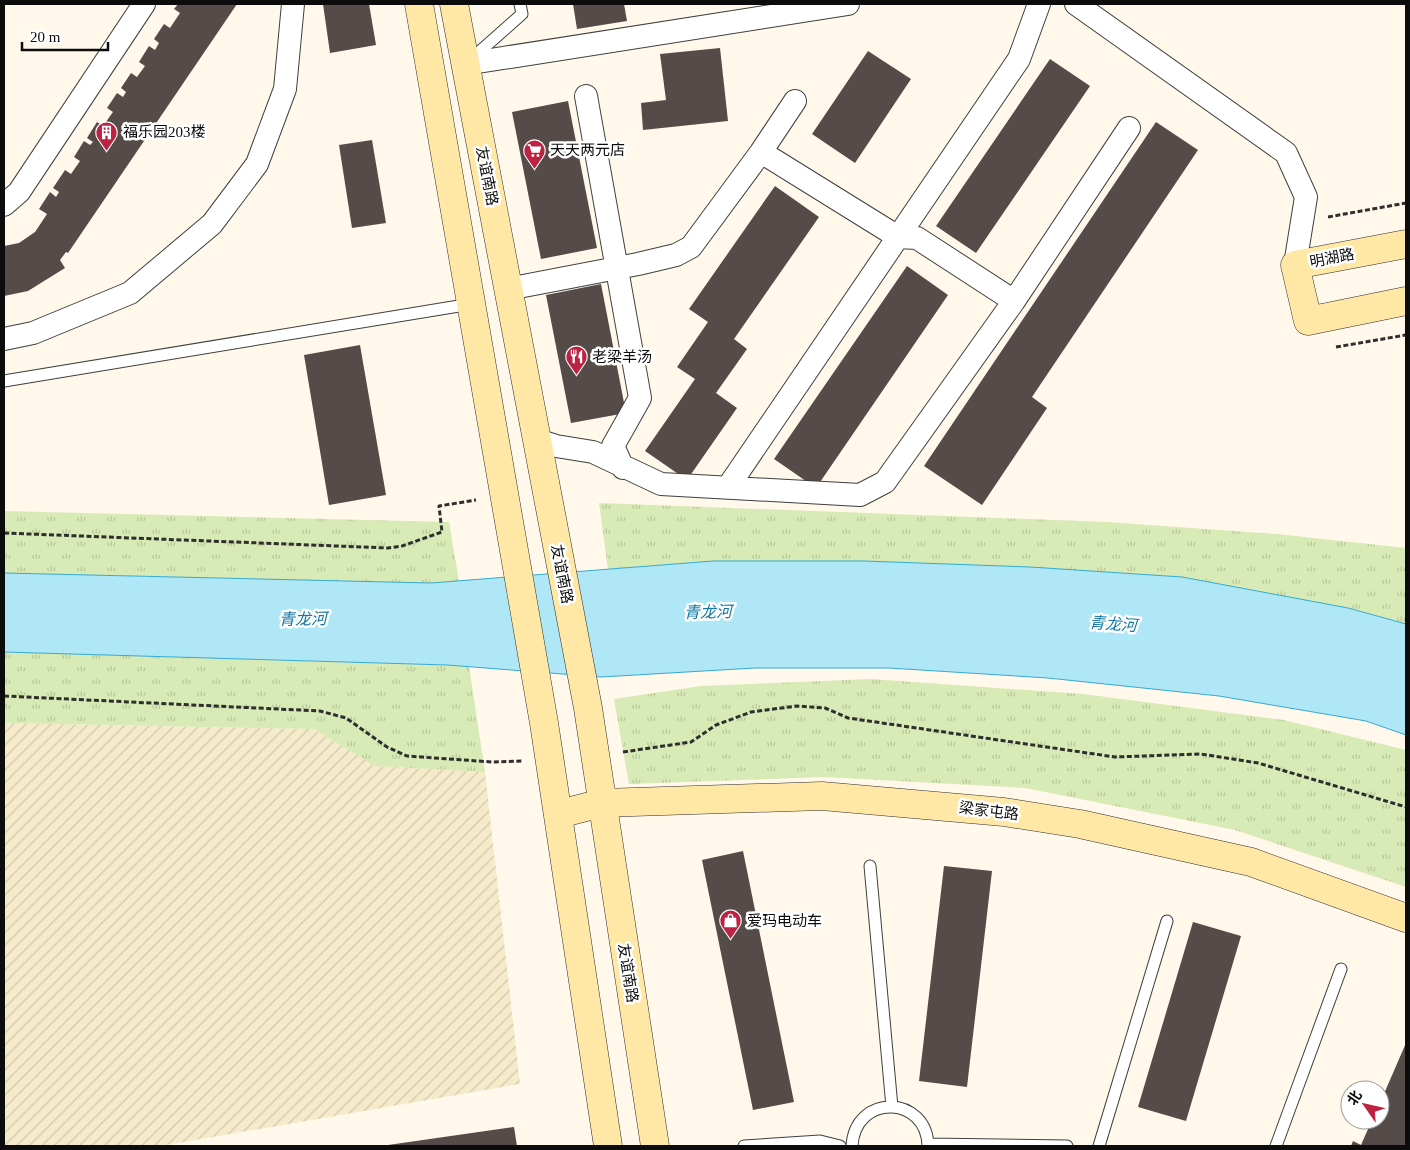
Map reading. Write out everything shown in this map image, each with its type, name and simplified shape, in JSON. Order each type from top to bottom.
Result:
[{"type":"main road","points":[[419,4],[544,722],[608,1146]]},
{"type":"main road","name":"友谊南路","points":[[454,4],[588,708],[655,1146]]},
{"type":"main road","name":"明湖路","points":[[1406,244],[1295,265],[1308,321],[1406,301]]},
{"type":"main road","name":"梁家屯路","points":[[559,814],[602,802],[822,796],[1004,812],[1080,824],[1252,862],[1406,918]]},
{"type":"street","points":[[4,205],[19,192],[144,4]]},
{"type":"street","points":[[4,339],[33,333],[130,293],[212,224],[257,164],[285,89],[293,4]]},
{"type":"street","points":[[465,64],[848,4]]},
{"type":"street","points":[[728,487],[1018,58],[1039,4]]},
{"type":"street","points":[[1076,4],[1286,154],[1306,197],[1295,265]]},
{"type":"street","points":[[586,96],[640,398],[613,446],[622,468]]},
{"type":"street","points":[[508,289],[618,268],[676,254],[691,247],[761,152],[795,101]]},
{"type":"street","points":[[537,440],[592,452],[622,468],[661,484],[860,495],[885,482],[1014,301],[1129,128]]},
{"type":"street","points":[[761,152],[898,237],[918,238],[1014,301]]},
{"type":"lane","points":[[465,64],[522,14],[520,4]]},
{"type":"lane","points":[[4,381],[471,304]]},
{"type":"lane","points":[[870,866],[892,1106]]},
{"type":"lane","points":[[1099,1146],[1167,921]]},
{"type":"lane","points":[[1276,1146],[1341,969]]},
{"type":"lane","points":[[852,1146],[857,1124],[877,1108],[892,1106],[912,1113],[921,1122],[926,1132],[928,1145],[1067,1146]]},
{"type":"lane","points":[[744,1146],[820,1141],[840,1146]]},
{"type":"path","points":[[1301,222],[1406,203]]},
{"type":"path","points":[[4,534],[388,548],[402,546],[442,532],[439,506],[476,500]]},
{"type":"path","points":[[4,696],[320,711],[346,718],[387,747],[407,756],[492,762],[527,761]]},
{"type":"path","points":[[595,754],[658,748],[691,742],[716,725],[751,712],[797,706],[825,708],[848,718],[1115,757],[1201,754],[1258,763],[1406,807]]},
{"type":"shaded area","points":[[4,723],[314,729],[376,766],[485,772],[520,1084],[161,1146],[4,1146]]},
{"type":"green space","points":[[599,503],[1107,522],[1277,534],[1406,548],[1406,624],[1348,608],[1182,577],[1030,567],[713,561],[608,569]]},
{"type":"green space","points":[[4,511],[449,522],[459,581],[431,583],[4,573]]},
{"type":"green space","points":[[4,652],[469,666],[485,772],[375,766],[314,729],[4,723]]},
{"type":"green space","points":[[871,679],[1083,694],[1284,720],[1406,750],[1406,887],[1235,830],[1025,788],[824,777],[629,784],[614,699],[701,686]]},
{"type":"water","name":"青龙河","points":[[713,561],[864,561],[1030,567],[1182,577],[1348,608],[1406,624],[1406,735],[1366,721],[1219,696],[1048,678],[889,668],[755,668],[601,677],[447,665],[4,652],[4,573],[431,583]]},
{"type":"building","name":"福乐园203楼","points":[[178,4],[237,4],[68,253],[66,252],[60,260],[65,268],[28,291],[4,296],[4,246],[19,243],[35,232],[47,214],[39,209],[50,192],[56,197],[59,192],[53,188],[65,170],[71,174],[80,161],[74,157],[84,141],[90,145],[93,142],[87,138],[97,122],[103,126],[113,112],[107,108],[117,93],[123,97],[126,92],[121,88],[131,73],[137,77],[145,66],[139,62],[149,46],[155,50],[159,43],[154,39],[164,24],[170,28],[180,13],[174,9]]},
{"type":"building","points":[[323,4],[369,4],[376,45],[330,53]]},
{"type":"building","points":[[573,4],[624,4],[627,21],[577,29]]},
{"type":"building","points":[[720,48],[728,121],[643,130],[641,103],[666,100],[660,54]]},
{"type":"building","points":[[868,51],[911,79],[855,163],[812,134]]},
{"type":"building","points":[[1050,59],[1090,86],[976,253],[936,226]]},
{"type":"building","points":[[568,101],[597,248],[541,259],[512,112]]},
{"type":"building","points":[[1156,122],[1198,150],[1032,397],[1047,408],[982,505],[924,466]]},
{"type":"building","points":[[372,140],[386,223],[352,228],[339,145]]},
{"type":"building","points":[[775,186],[819,217],[734,339],[747,349],[716,393],[737,408],[687,480],[645,451],[695,379],[677,367],[708,322],[689,309]]},
{"type":"building","points":[[907,266],[948,295],[816,488],[774,459]]},
{"type":"building","points":[[601,284],[626,413],[571,423],[546,295]]},
{"type":"building","points":[[360,345],[386,495],[329,505],[304,355]]},
{"type":"building","points":[[743,851],[794,1102],[753,1110],[702,860]]},
{"type":"building","points":[[944,866],[992,871],[967,1087],[919,1081]]},
{"type":"building","points":[[1193,922],[1241,936],[1186,1121],[1138,1107]]},
{"type":"building","points":[[1406,1043],[1406,1146],[1351,1146],[1353,1141],[1361,1145],[1368,1130],[1390,1130],[1390,1080]]},
{"type":"building","points":[[514,1127],[517,1146],[388,1146],[388,1145]]},
{"type":"place","name":"福乐园203楼","points":[[107,151]]},
{"type":"place","name":"天天两元店","points":[[534,169]]},
{"type":"place","name":"老梁羊汤","points":[[576,376]]},
{"type":"place","name":"爱玛电动车","points":[[731,940]]}]
